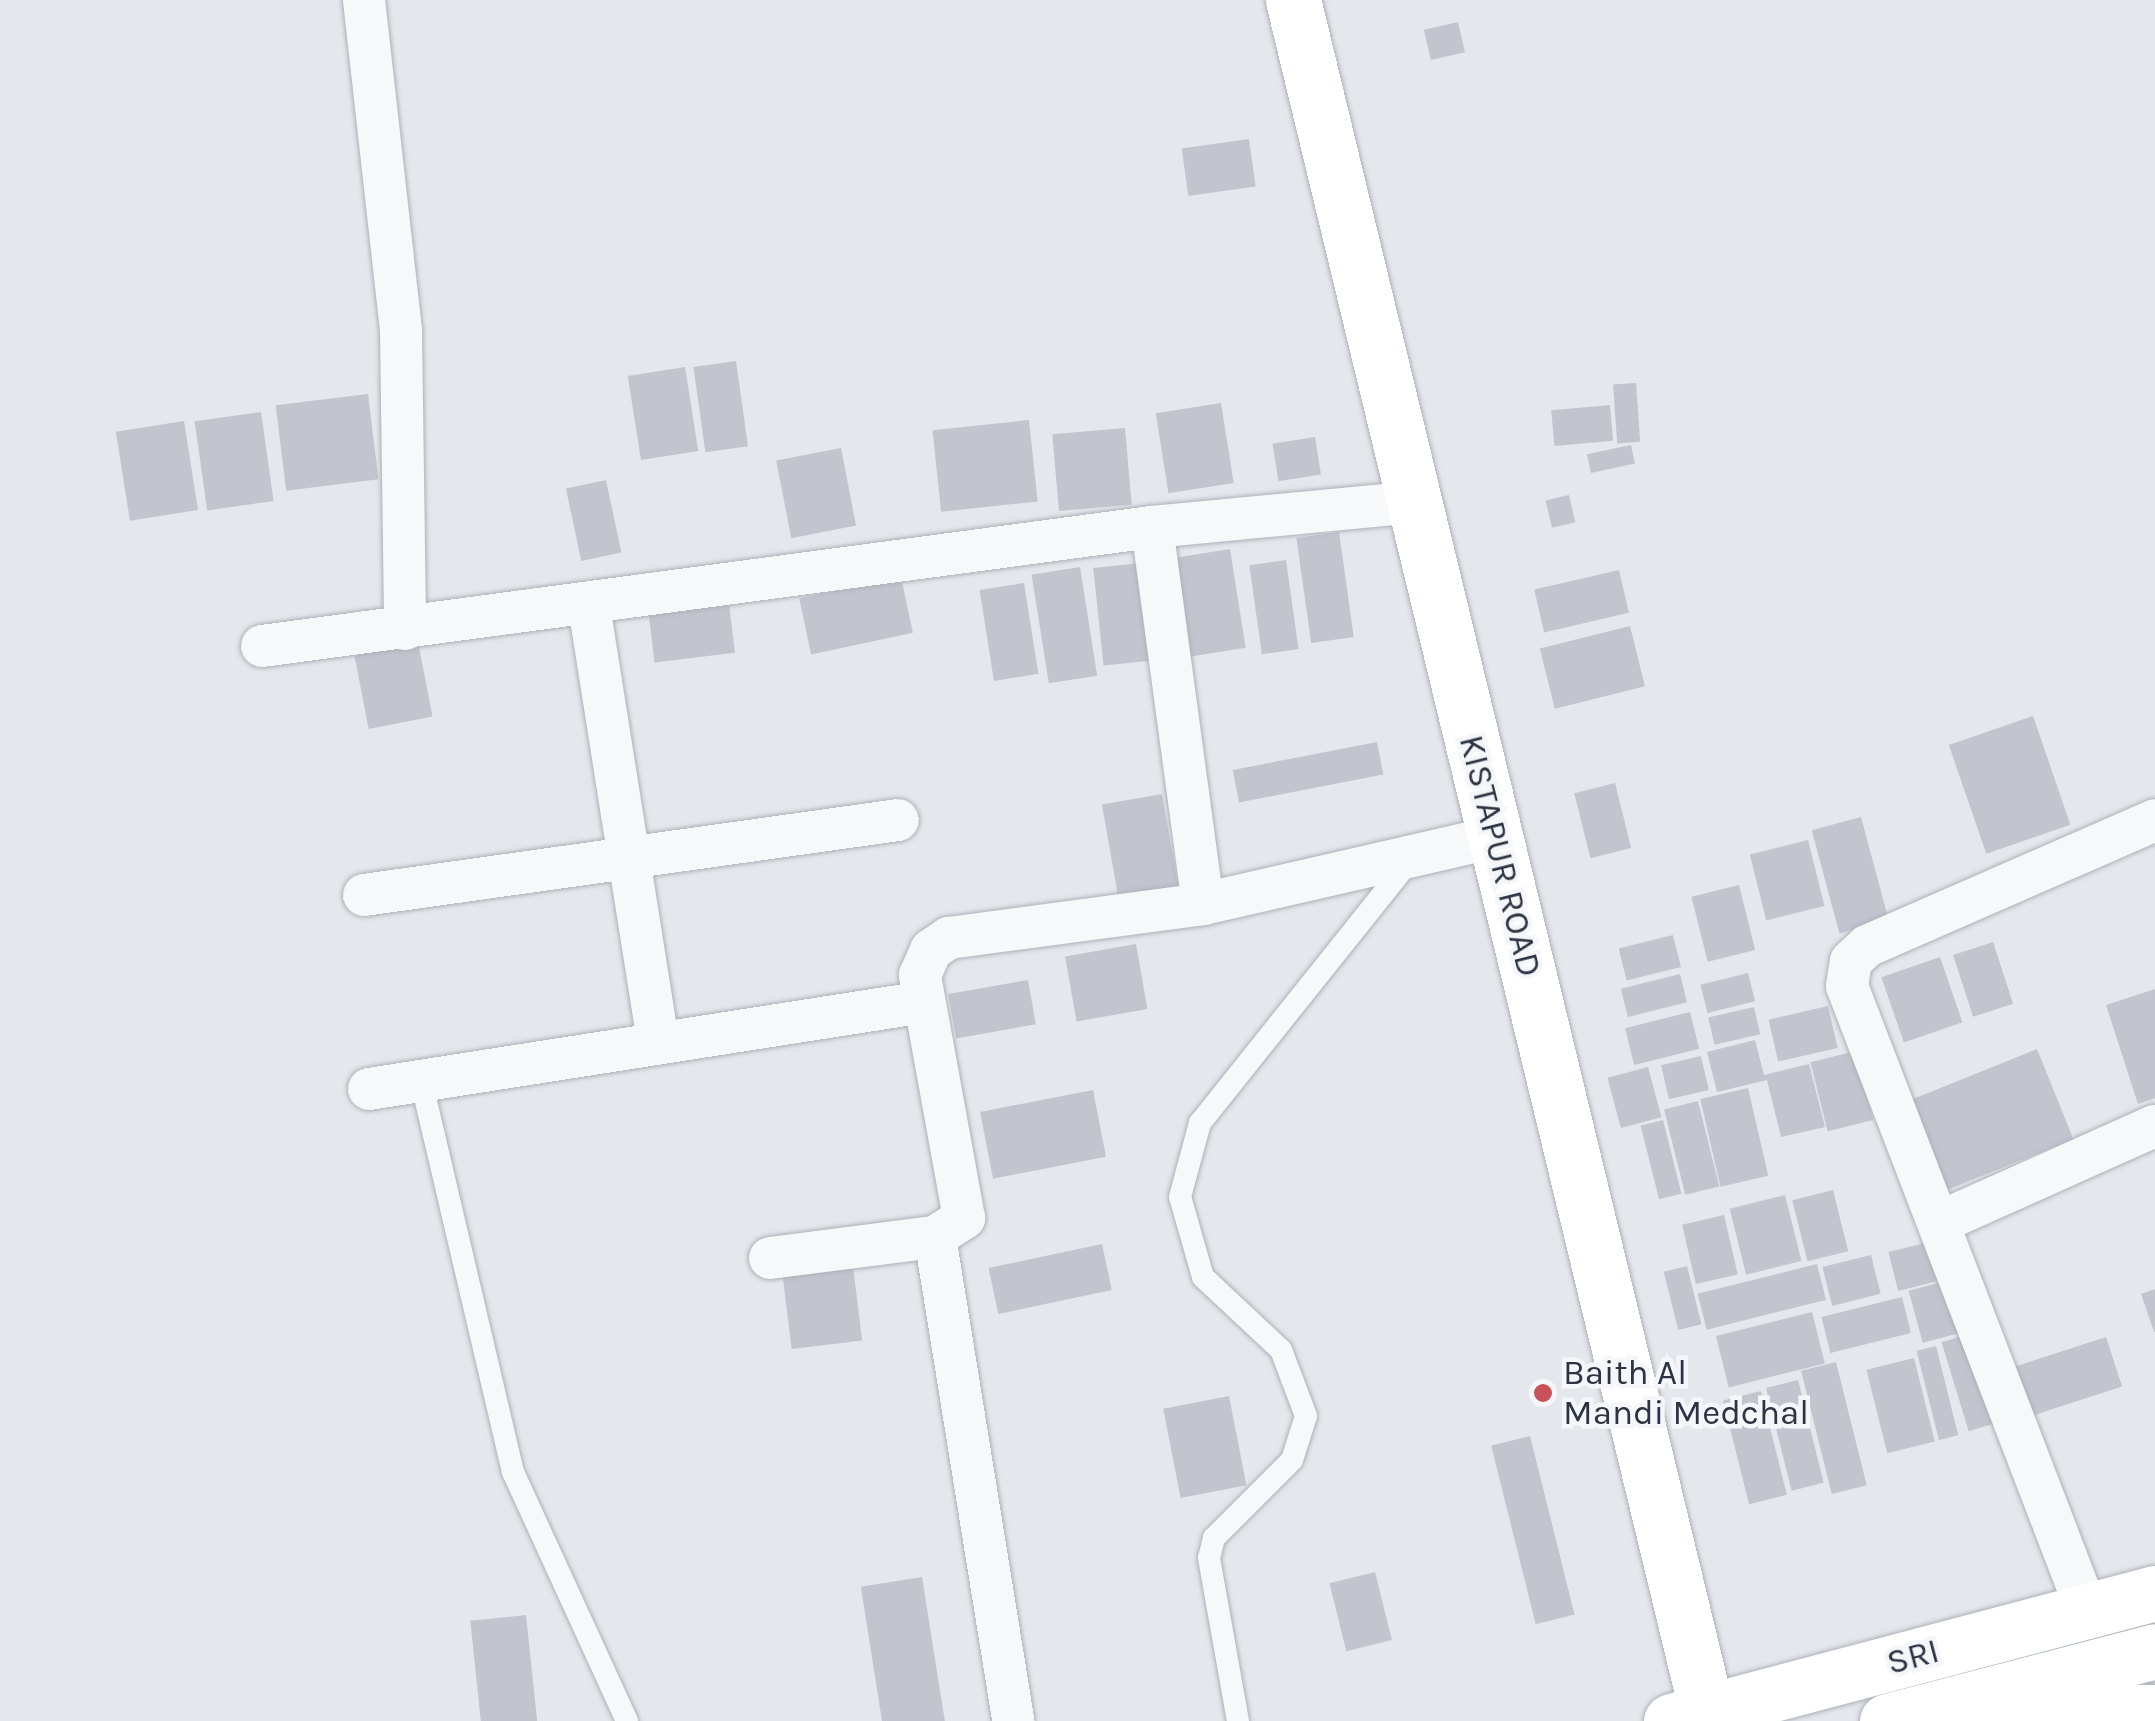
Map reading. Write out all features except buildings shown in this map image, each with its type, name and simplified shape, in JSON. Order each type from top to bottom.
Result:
[{"type":"main road","name":"KISTAPUR ROAD","points":[[1293,0],[1495,836],[1689,1717]]},
{"type":"main road","name":"SRI","points":[[1689,1717],[2155,1593]]},
{"type":"main road","points":[[1887,1721],[2155,1651]]},
{"type":"main road","points":[[1944,1708],[2150,1715]]},
{"type":"street","points":[[364,0],[401,331],[405,629]]},
{"type":"street","points":[[262,646],[589,606],[1152,527],[1415,502]]},
{"type":"street","points":[[1152,527],[1203,904]]},
{"type":"street","points":[[589,606],[658,1042]]},
{"type":"street","points":[[364,895],[898,820]]},
{"type":"street","points":[[2088,1611],[1847,986],[1851,961],[2155,820]]},
{"type":"street","points":[[770,1258],[935,1236],[964,1218],[965,1199],[920,975],[930,950],[949,938],[1203,904],[1417,851],[1495,836]]},
{"type":"street","points":[[369,1088],[924,1002]]},
{"type":"street","points":[[1940,1222],[2155,1126]]},
{"type":"street","points":[[935,1236],[1013,1721]]},
{"type":"lane","points":[[1238,1721],[1209,1558],[1214,1538],[1292,1460],[1306,1416],[1281,1350],[1203,1277],[1187,1245],[1180,1197],[1200,1123],[1417,851]]},
{"type":"lane","points":[[421,1080],[513,1472],[627,1721]]},
{"type":"place","name":"Baith Al Mandi Medchal","points":[[1543,1393]]}]
